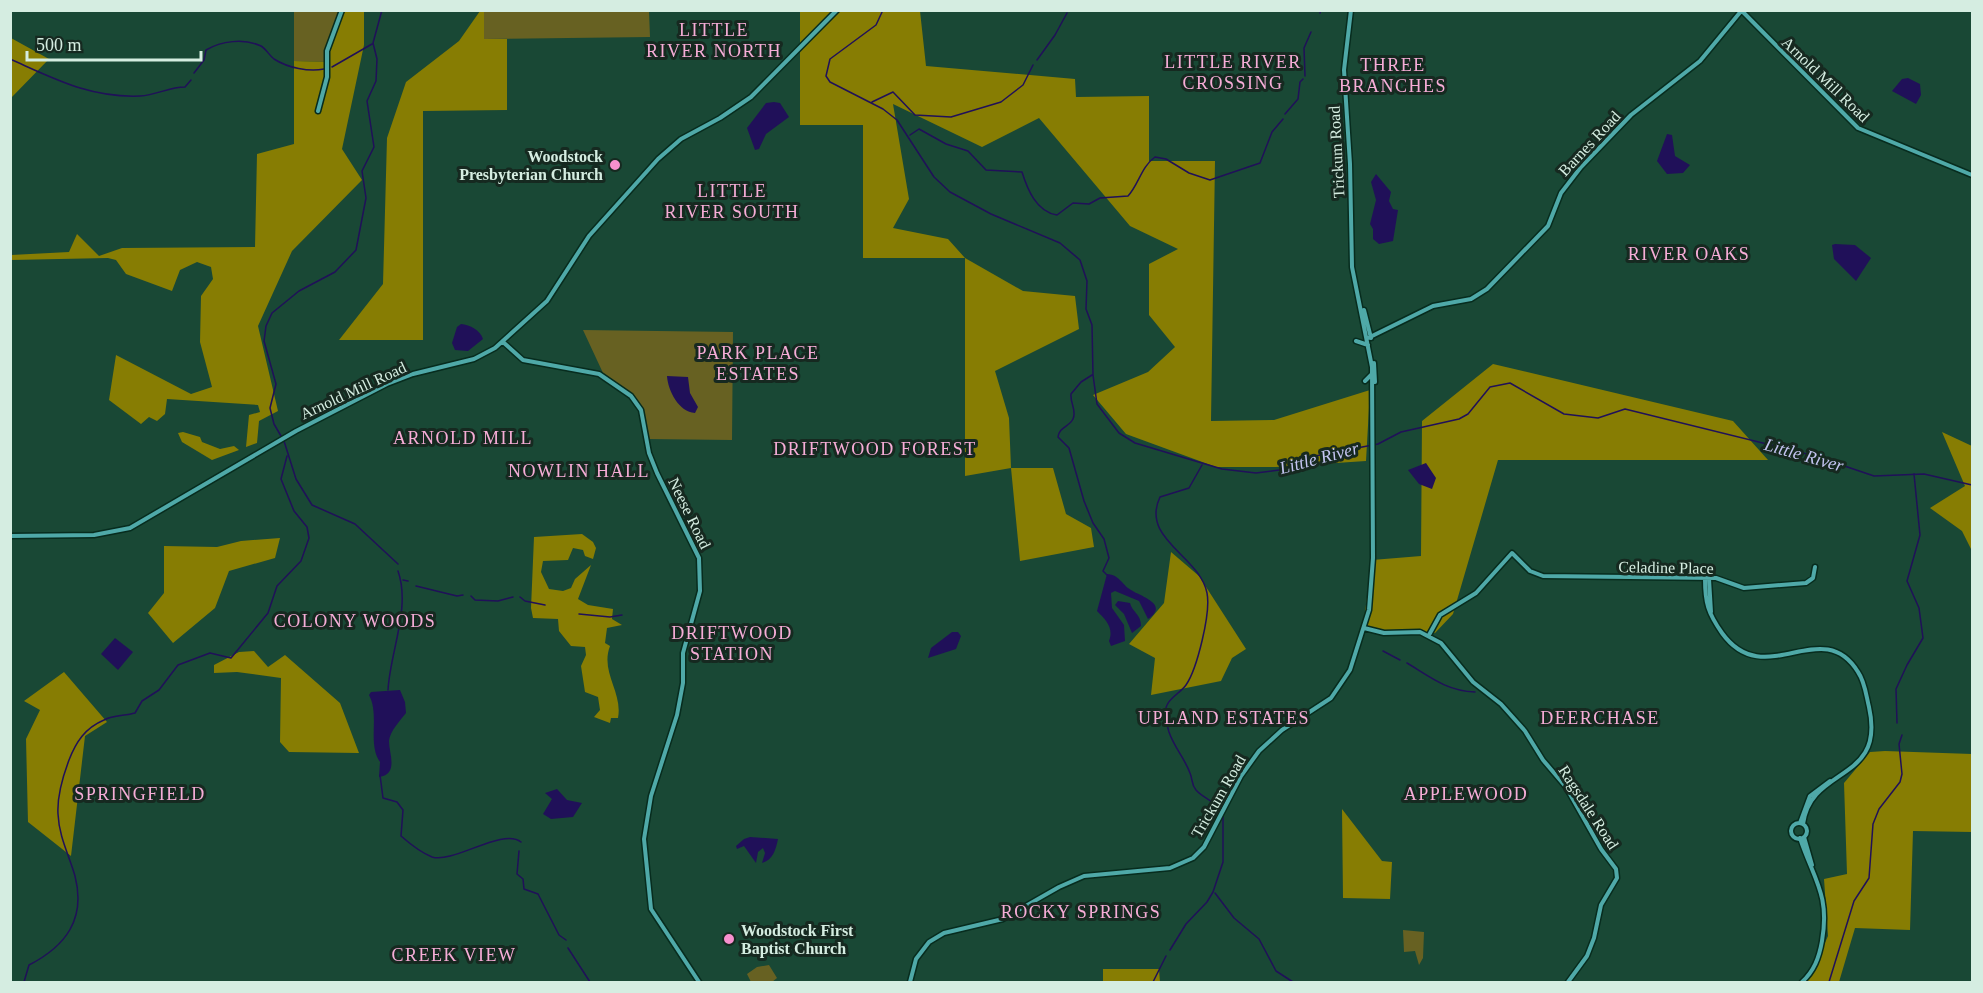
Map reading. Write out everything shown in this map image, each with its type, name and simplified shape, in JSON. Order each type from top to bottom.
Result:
[{"type":"street","points":[[318,111],[327,77],[328,46],[342,10]]},
{"type":"street","name":"Arnold Mill Road","points":[[10,536],[94,535],[130,528],[296,431],[387,384],[413,374],[474,359],[503,342],[551,297],[588,236],[657,159],[681,139],[720,118],[751,96],[837,10]]},
{"type":"street","name":"Trickum Road","points":[[1351,10],[1344,76],[1350,164],[1352,267],[1371,340],[1375,377],[1373,419]]},
{"type":"street","name":"Arnold Mill Road","points":[[1742,11],[1858,128],[1972,175]]},
{"type":"street","name":"Barnes Road","points":[[1371,340],[1433,306],[1471,299],[1488,288],[1548,226],[1561,193],[1581,167],[1631,115],[1700,61],[1742,11]]},
{"type":"street","name":"Trickum Road","points":[[912,982],[912,967],[919,956],[930,942],[944,933],[1003,919],[1075,879],[1105,873],[1170,868],[1193,858],[1204,846],[1241,776],[1259,751],[1279,732],[1328,701],[1341,687],[1350,670],[1364,628],[1373,579],[1371,340],[1366,331],[1358,292]]},
{"type":"street","points":[[1362,339],[1366,331]]},
{"type":"street","points":[[1356,341],[1371,340]]},
{"type":"street","name":"Neese Road","points":[[503,342],[523,360],[599,374],[613,381],[631,396],[641,410],[649,453],[657,473],[699,558],[700,591],[683,653],[683,683],[676,719],[664,750],[651,796],[644,838],[651,909],[675,942],[699,982]]},
{"type":"street","points":[[1365,381],[1372,374]]},
{"type":"street","name":"Celadine Place","points":[[1429,635],[1440,615],[1476,593],[1512,554],[1530,571],[1543,576],[1718,579],[1744,588],[1799,584],[1814,578],[1815,567]]},
{"type":"street","points":[[1707,579],[1706,605],[1728,640],[1746,654],[1772,658],[1820,648],[1844,656],[1859,673],[1870,715],[1871,740],[1860,761],[1814,796],[1801,823],[1793,826],[1795,837],[1802,837]]},
{"type":"street","points":[[1364,628],[1380,632],[1414,631],[1429,635]]},
{"type":"street","name":"Ragsdale Road","points":[[1429,635],[1441,643],[1475,684],[1501,704],[1525,731],[1543,760],[1566,787],[1601,849],[1616,869],[1617,878],[1601,905],[1594,938],[1587,956],[1568,982]]},
{"type":"street","points":[[1801,823],[1807,830],[1802,837]]},
{"type":"street","points":[[1802,837],[1825,902],[1825,923],[1817,961],[1802,982]]},
{"type":"shaded area","points":[[294,11],[342,11],[331,41],[329,62],[294,61]]},
{"type":"shaded area","points":[[342,11],[364,11],[364,45],[342,149],[362,180],[292,251],[258,326],[278,411],[259,421],[257,443],[246,447],[249,415],[260,412],[258,405],[167,399],[165,414],[157,421],[149,417],[141,424],[109,400],[116,355],[191,394],[212,387],[200,342],[201,296],[213,279],[211,267],[197,262],[180,270],[172,291],[126,274],[116,260],[108,258],[11,260],[11,255],[69,252],[77,234],[99,256],[122,248],[255,247],[257,154],[294,144],[294,61],[329,62],[331,41]]},
{"type":"shaded area","points":[[480,11],[484,11],[484,39],[507,39],[507,110],[423,111],[423,340],[339,340],[383,284],[387,138],[406,82],[459,41]]},
{"type":"shaded area","points":[[484,11],[649,11],[650,37],[484,39]]},
{"type":"shaded area","points":[[800,11],[920,11],[926,66],[1075,79],[1076,97],[1149,96],[1149,161],[1215,161],[1211,421],[1274,420],[1370,390],[1366,461],[1276,467],[1216,467],[1126,434],[1093,395],[1148,372],[1175,347],[1149,315],[1149,264],[1178,249],[1130,226],[1039,118],[982,147],[893,104],[909,199],[893,228],[948,239],[965,258],[863,258],[863,125],[800,125]]},
{"type":"shaded area","points":[[11,38],[49,59],[11,98]]},
{"type":"shaded area","points":[[1908,78],[1920,84],[1921,95],[1916,104],[1892,91],[1902,79]]},
{"type":"shaded area","points":[[766,103],[780,103],[789,117],[766,134],[759,149],[755,150],[747,128]]},
{"type":"shaded area","points":[[1667,134],[1672,135],[1675,156],[1690,165],[1683,173],[1667,174],[1657,161]]},
{"type":"shaded area","points":[[1376,174],[1391,192],[1389,201],[1393,209],[1398,210],[1393,241],[1379,244],[1373,239],[1373,229],[1370,224],[1376,200],[1371,182]]},
{"type":"shaded area","points":[[1832,245],[1855,245],[1871,258],[1856,281],[1834,259]]},
{"type":"shaded area","points":[[965,258],[1023,291],[1075,296],[1079,329],[995,371],[1009,418],[1011,468],[965,476]]},
{"type":"shaded area","points":[[461,324],[474,328],[483,339],[468,351],[455,350],[452,343],[457,327]]},
{"type":"shaded area","points":[[583,330],[733,332],[732,440],[647,439],[639,403],[626,389],[603,373]]},
{"type":"shaded area","points":[[1493,364],[1733,421],[1768,460],[1498,460],[1453,614],[1435,633],[1429,634],[1419,631],[1387,634],[1363,627],[1372,560],[1421,556],[1422,421]]},
{"type":"shaded area","points":[[667,376],[688,377],[690,393],[698,407],[695,413],[684,409],[675,400]]},
{"type":"shaded area","points":[[183,432],[200,437],[202,442],[220,449],[234,446],[239,450],[212,460],[182,442],[178,433]]},
{"type":"shaded area","points":[[1942,432],[1972,446],[1972,551],[1962,531],[1930,508],[1965,486]]},
{"type":"shaded area","points":[[1426,463],[1436,478],[1432,489],[1419,484],[1408,470]]},
{"type":"shaded area","points":[[1011,468],[1053,468],[1066,514],[1091,528],[1094,547],[1020,561]]},
{"type":"shaded area","points":[[582,534],[593,542],[596,548],[593,559],[585,556],[583,550],[573,548],[568,560],[543,561],[541,572],[549,589],[563,591],[571,588],[575,579],[591,565],[578,599],[588,605],[613,609],[612,619],[622,625],[607,628],[605,643],[610,646],[609,673],[619,709],[618,718],[611,718],[610,723],[594,717],[600,710],[598,697],[585,692],[581,666],[586,655],[585,647],[571,646],[559,631],[558,619],[533,618],[531,608],[534,537]]},
{"type":"shaded area","points":[[280,538],[275,558],[229,571],[215,608],[173,643],[148,613],[164,593],[164,546],[217,547],[241,541]]},
{"type":"shaded area","points":[[1171,552],[1199,576],[1246,649],[1232,658],[1221,681],[1151,695],[1155,658],[1129,644],[1164,603]]},
{"type":"shaded area","points":[[1107,574],[1115,576],[1128,588],[1151,601],[1156,609],[1148,619],[1139,601],[1115,591],[1111,593],[1112,608],[1124,625],[1125,641],[1111,646],[1110,628],[1097,611]]},
{"type":"shaded area","points":[[1118,601],[1130,603],[1140,619],[1141,626],[1132,633],[1124,614],[1115,605]]},
{"type":"shaded area","points":[[952,632],[958,632],[961,636],[956,649],[928,658],[931,648]]},
{"type":"shaded area","points":[[115,638],[133,652],[118,670],[101,654]]},
{"type":"shaded area","points":[[254,651],[268,667],[285,655],[340,703],[359,753],[289,752],[280,742],[281,678],[237,672],[214,673],[214,665],[239,652]]},
{"type":"shaded area","points":[[64,672],[107,722],[85,736],[71,856],[28,822],[26,739],[40,710],[24,701]]},
{"type":"shaded area","points":[[400,690],[405,702],[406,713],[390,737],[391,768],[385,775],[379,777],[380,762],[374,747],[374,711],[369,695],[371,692]]},
{"type":"shaded area","points":[[1870,752],[1972,754],[1972,832],[1913,831],[1910,930],[1855,928],[1839,982],[1807,982],[1828,936],[1824,879],[1847,874],[1844,783]]},
{"type":"shaded area","points":[[557,789],[567,800],[582,803],[573,817],[551,819],[543,814],[552,799],[545,793]]},
{"type":"shaded area","points":[[1342,809],[1382,861],[1392,862],[1390,899],[1343,898]]},
{"type":"shaded area","points":[[750,837],[778,839],[769,859],[762,863],[765,853],[763,848],[758,852],[756,863],[744,846],[737,849],[736,846]]},
{"type":"shaded area","points":[[1403,930],[1424,932],[1423,958],[1419,965],[1415,951],[1404,952]]},
{"type":"shaded area","points":[[769,965],[777,978],[772,982],[751,982],[747,974],[757,967]]},
{"type":"shaded area","points":[[1103,969],[1159,969],[1160,982],[1103,982]]},
{"type":"waterway","points":[[281,436],[274,424],[270,408],[276,384],[264,341],[266,326],[272,313],[299,291],[335,272],[356,250],[366,198],[362,171],[374,147],[367,101],[376,81],[377,59],[373,43],[382,10]]},
{"type":"waterway","name":"Little River","points":[[883,10],[876,25],[830,59],[826,76],[830,82],[883,109],[897,120],[934,177],[950,192],[991,214],[1060,243],[1080,260],[1087,281],[1086,309],[1092,325],[1093,375],[1097,404],[1119,433],[1135,443],[1222,469],[1256,473],[1294,468],[1315,456],[1378,444],[1401,432],[1459,419],[1468,414],[1490,387],[1510,383],[1564,414],[1598,418],[1625,409],[1815,456],[1874,476],[1924,474],[1972,485]]},
{"type":"waterway","points":[[1037,60],[1067,13]]},
{"type":"waterway","points":[[1305,76],[1304,48],[1311,32]]},
{"type":"waterway","points":[[194,73],[204,60],[206,50],[240,41],[261,46],[274,59],[292,67],[324,69]]},
{"type":"waterway","points":[[332,67],[372,44]]},
{"type":"waterway","points":[[10,59],[73,86],[122,96],[140,96],[185,87],[191,80]]},
{"type":"waterway","points":[[872,102],[893,92],[915,115],[951,117],[1001,102],[1023,85],[1033,65]]},
{"type":"waterway","points":[[1285,114],[1298,99],[1300,82],[1303,79]]},
{"type":"waterway","points":[[910,135],[919,129],[946,144],[968,151],[986,170],[1022,172],[1038,204],[1043,209],[1057,215],[1073,203],[1089,204],[1100,198],[1128,196],[1146,166],[1155,157],[1166,159],[1189,173],[1210,180],[1260,163],[1272,132],[1283,119]]},
{"type":"waterway","points":[[1092,375],[1081,382],[1071,394],[1074,416],[1071,422],[1060,431],[1058,437],[1069,448],[1084,501],[1093,523],[1104,539],[1109,558],[1103,571],[1107,575]]},
{"type":"waterway","points":[[284,441],[296,479],[312,505],[355,524],[398,564]]},
{"type":"waterway","points":[[24,982],[29,965],[63,940],[70,930],[78,905],[75,876],[60,830],[58,807],[59,794],[75,747],[86,731],[97,723],[111,717],[135,713],[142,701],[159,690],[178,665],[210,653],[231,658],[268,613],[277,586],[301,561],[309,538],[307,527],[294,511],[281,479],[287,456]]},
{"type":"waterway","points":[[1202,465],[1189,488],[1160,497],[1156,512],[1158,525],[1164,536],[1202,580],[1208,602],[1205,627],[1194,667],[1186,685],[1168,702],[1165,715],[1171,737],[1188,768],[1194,788],[1220,810]]},
{"type":"waterway","points":[[1897,723],[1896,689],[1923,638],[1919,608],[1907,581],[1920,535],[1914,474]]},
{"type":"waterway","points":[[388,690],[401,615],[401,585],[398,571]]},
{"type":"waterway","points":[[403,580],[408,581]]},
{"type":"waterway","points":[[416,586],[457,596],[463,595]]},
{"type":"waterway","points":[[471,596],[475,600],[498,601],[513,597]]},
{"type":"waterway","points":[[520,597],[525,601],[545,605]]},
{"type":"waterway","points":[[579,614],[610,617],[622,615]]},
{"type":"waterway","points":[[1383,651],[1400,660]]},
{"type":"waterway","points":[[1407,663],[1447,686],[1475,692]]},
{"type":"waterway","points":[[1829,982],[1854,901],[1869,878],[1873,824],[1879,809],[1900,782],[1902,774],[1899,744],[1902,735]]},
{"type":"waterway","points":[[380,775],[383,798],[397,802],[403,810],[401,836],[432,857],[452,856],[502,839],[521,842]]},
{"type":"waterway","points":[[1170,950],[1186,924],[1207,902],[1213,892],[1223,862],[1223,816]]},
{"type":"waterway","points":[[519,851],[517,874],[523,879],[524,889],[538,894],[559,935],[566,940]]},
{"type":"waterway","points":[[1215,893],[1234,918],[1259,939],[1276,971],[1293,982]]},
{"type":"waterway","points":[[568,948],[590,982]]},
{"type":"waterway","points":[[1153,982],[1166,956]]},
{"type":"place","name":"Woodstock Presbyterian Church","points":[[615,165]]},
{"type":"place","name":"Woodstock First Baptist Church","points":[[729,939]]},
{"type":"district","name":"LITTLE RIVER NORTH","points":[[714,40]]},
{"type":"district","name":"LITTLE RIVER CROSSING","points":[[1233,72]]},
{"type":"district","name":"THREE BRANCHES","points":[[1393,76]]},
{"type":"district","name":"LITTLE RIVER SOUTH","points":[[732,201]]},
{"type":"district","name":"RIVER OAKS","points":[[1689,254]]},
{"type":"district","name":"PARK PLACE ESTATES","points":[[758,364]]},
{"type":"district","name":"ARNOLD MILL","points":[[463,438]]},
{"type":"district","name":"DRIFTWOOD FOREST","points":[[875,449]]},
{"type":"district","name":"NOWLIN HALL","points":[[579,471]]},
{"type":"district","name":"COLONY WOODS","points":[[355,621]]},
{"type":"district","name":"DRIFTWOOD STATION","points":[[732,643]]},
{"type":"district","name":"UPLAND ESTATES","points":[[1224,718]]},
{"type":"district","name":"DEERCHASE","points":[[1600,718]]},
{"type":"district","name":"SPRINGFIELD","points":[[140,794]]},
{"type":"district","name":"APPLEWOOD","points":[[1466,794]]},
{"type":"district","name":"ROCKY SPRINGS","points":[[1081,912]]},
{"type":"district","name":"CREEK VIEW","points":[[454,955]]}]
